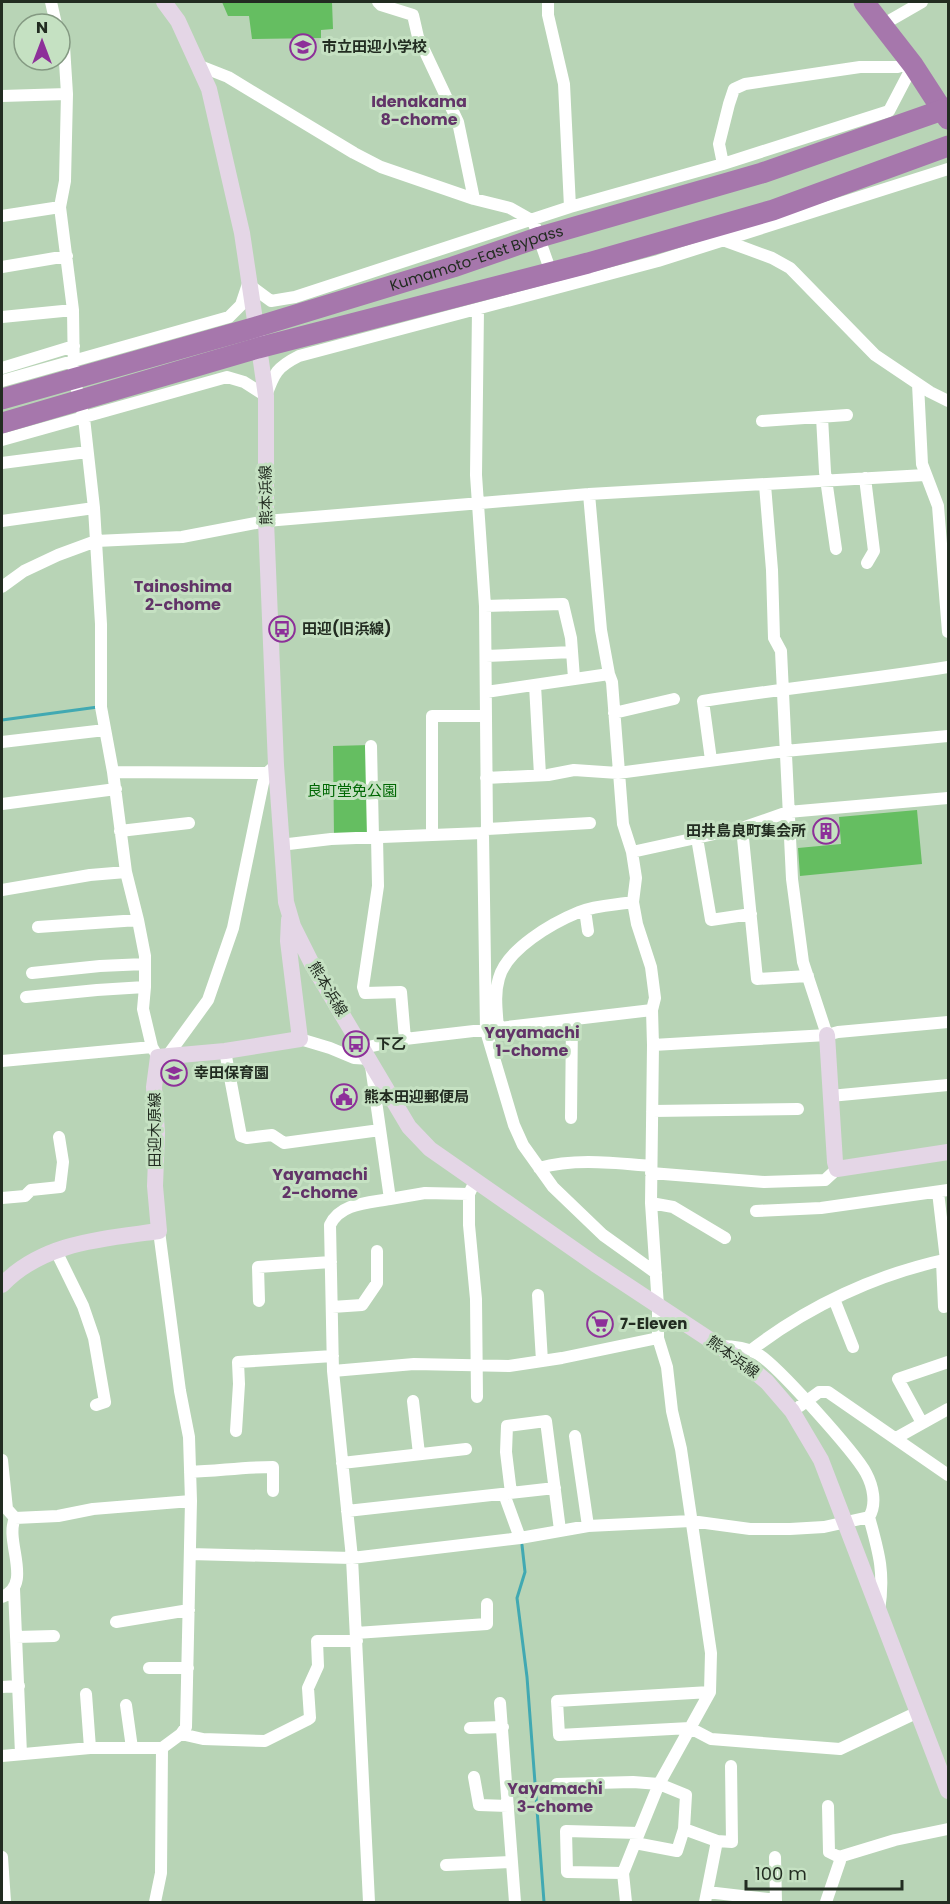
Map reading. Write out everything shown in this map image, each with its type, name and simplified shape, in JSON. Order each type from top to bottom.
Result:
[{"type":"highway","points":[[864,2],[946,112]]},
{"type":"highway","name":"Kumamoto-East Bypass","points":[[2,399],[73,370],[256,327],[453,267],[537,229],[762,174],[946,112]]},
{"type":"highway","name":"Kumamoto-East Bypass","points":[[2,423],[82,409],[258,348],[554,280],[773,210],[948,146]]},
{"type":"main road","name":"熊本浜線","points":[[164,2],[177,21],[209,89],[242,233],[266,396],[271,769],[285,891],[293,926],[312,964],[409,1127],[430,1149],[472,1187],[742,1361],[799,1406],[948,1791]]},
{"type":"main road","points":[[159,1053],[225,1051],[300,1039],[288,941],[289,913]]},
{"type":"main road","points":[[827,1035],[837,1169],[948,1152]]},
{"type":"main road","name":"田迎木原線","points":[[159,1053],[154,1087],[157,1133],[155,1186],[159,1231]]},
{"type":"main road","points":[[2,1285],[21,1268],[76,1243],[159,1231]]},
{"type":"street","points":[[378,2],[413,15],[418,37],[458,122],[474,199]]},
{"type":"street","points":[[548,2],[548,15],[564,84],[570,207]]},
{"type":"street","points":[[882,25],[922,2]]},
{"type":"street","points":[[723,164],[719,144],[734,89],[745,84],[860,67],[898,67],[911,64]]},
{"type":"street","points":[[2,381],[73,370],[229,316],[241,305],[248,284],[271,301],[295,297],[537,229],[570,207],[723,164],[889,111],[911,64]]},
{"type":"street","points":[[200,66],[228,77],[381,167],[474,199],[510,208],[537,229],[554,280]]},
{"type":"street","points":[[66,72],[65,181],[60,207],[73,310],[73,370],[82,409],[94,508],[101,624],[101,707],[116,789],[126,872],[138,920],[145,964],[143,1010],[159,1053]]},
{"type":"street","points":[[2,96],[67,94]]},
{"type":"street","points":[[2,440],[82,409],[227,377],[244,382],[266,396],[273,374],[283,364],[299,356],[478,309],[554,280],[658,261],[948,169]]},
{"type":"street","points":[[2,216],[60,207]]},
{"type":"street","points":[[723,240],[772,258],[790,268],[875,355],[930,392],[948,401]]},
{"type":"street","points":[[2,267],[67,256]]},
{"type":"street","points":[[478,309],[476,424],[478,504],[485,606],[485,831],[492,1030],[514,1125],[523,1145],[553,1187],[603,1235],[656,1273]]},
{"type":"street","points":[[2,317],[73,310]]},
{"type":"street","points":[[2,368],[74,346]]},
{"type":"street","points":[[918,384],[922,464],[938,506],[945,544],[948,632]]},
{"type":"street","points":[[762,421],[847,415]]},
{"type":"street","points":[[822,417],[836,549]]},
{"type":"street","points":[[2,464],[87,452]]},
{"type":"street","points":[[2,587],[24,571],[96,541],[182,537],[266,521],[589,494],[925,475]]},
{"type":"street","points":[[865,478],[874,551],[867,563]]},
{"type":"street","points":[[765,485],[772,570],[774,638],[781,651],[792,879],[803,962],[827,1035]]},
{"type":"street","points":[[589,494],[601,630],[612,682],[622,824],[632,852],[636,878],[633,902],[637,924],[651,967],[656,998],[652,1011],[651,1203],[658,1338],[667,1367],[672,1410],[681,1449],[711,1653],[710,1692],[659,1784],[623,1873],[626,1902]]},
{"type":"street","points":[[2,521],[94,508]]},
{"type":"street","points":[[485,606],[563,604],[572,638],[574,678]]},
{"type":"street","points":[[486,656],[572,652]]},
{"type":"street","points":[[711,760],[703,701],[782,688],[856,681],[948,667]]},
{"type":"street","points":[[486,692],[609,674]]},
{"type":"street","points":[[535,685],[540,775]]},
{"type":"street","points":[[614,713],[674,699]]},
{"type":"street","points":[[432,835],[432,716],[486,716]]},
{"type":"street","points":[[2,742],[105,730]]},
{"type":"street","points":[[486,778],[540,775],[574,770],[618,773],[785,751],[948,736]]},
{"type":"street","points":[[371,746],[378,886],[363,987],[365,993],[401,992],[405,1039]]},
{"type":"street","points":[[2,1061],[159,1053],[208,1000],[233,928],[247,855],[271,769],[113,772]]},
{"type":"street","points":[[2,804],[116,789]]},
{"type":"street","points":[[632,852],[742,828],[788,812],[948,798]]},
{"type":"street","points":[[120,831],[189,823]]},
{"type":"street","points":[[280,845],[332,839],[432,835],[590,823]]},
{"type":"street","points":[[742,828],[757,980],[808,976]]},
{"type":"street","points":[[697,838],[711,920],[752,914]]},
{"type":"street","points":[[2,890],[90,875],[126,872]]},
{"type":"street","points":[[492,1030],[497,986],[505,964],[519,949],[557,923],[585,910],[633,902]]},
{"type":"street","points":[[585,910],[588,931]]},
{"type":"street","points":[[38,927],[138,920]]},
{"type":"street","points":[[32,973],[145,964]]},
{"type":"street","points":[[26,997],[145,987]]},
{"type":"street","points":[[300,1039],[354,1058],[405,1039],[652,1011]]},
{"type":"street","points":[[571,1118],[572,1020]]},
{"type":"street","points":[[653,1045],[827,1035],[838,1032],[948,1022]]},
{"type":"street","points":[[225,1051],[241,1136],[247,1138],[272,1135],[284,1143],[380,1130]]},
{"type":"street","points":[[367,1054],[390,1199]]},
{"type":"street","points":[[830,1096],[948,1085]]},
{"type":"street","points":[[652,1111],[798,1108]]},
{"type":"street","points":[[2,1198],[25,1196],[31,1190],[60,1187],[63,1162],[59,1137]]},
{"type":"street","points":[[539,1168],[558,1162],[606,1163],[764,1182],[825,1180],[837,1169]]},
{"type":"street","points":[[369,1902],[352,1558],[333,1371],[330,1225],[334,1216],[354,1206],[472,1187],[469,1225],[476,1299],[477,1397]]},
{"type":"street","points":[[756,1211],[821,1208],[943,1191],[946,1260],[944,1307]]},
{"type":"street","points":[[651,1203],[673,1207],[725,1238]]},
{"type":"street","points":[[2,1756],[90,1748],[162,1748],[181,1734],[186,1727],[191,1501],[189,1437],[180,1391],[159,1231]]},
{"type":"street","points":[[56,1251],[83,1306],[94,1338],[105,1402],[96,1405]]},
{"type":"street","points":[[332,1307],[362,1305],[377,1283],[376,1251]]},
{"type":"street","points":[[750,1351],[809,1310],[921,1265],[946,1260]]},
{"type":"street","points":[[259,1301],[258,1267],[331,1262]]},
{"type":"street","points":[[538,1295],[542,1361]]},
{"type":"street","points":[[834,1299],[853,1347]]},
{"type":"street","points":[[333,1371],[414,1364],[509,1366],[658,1338]]},
{"type":"street","points":[[190,1554],[352,1558],[520,1538],[588,1526],[691,1521],[750,1529],[790,1529],[844,1524],[869,1517],[872,1512],[873,1497],[872,1486],[865,1471],[799,1406],[769,1362],[758,1353],[735,1346],[719,1346]]},
{"type":"street","points":[[236,1431],[238,1362],[333,1356]]},
{"type":"street","points":[[922,1424],[898,1379],[948,1362]]},
{"type":"street","points":[[799,1406],[819,1392],[828,1392],[948,1475]]},
{"type":"street","points":[[412,1401],[419,1454]]},
{"type":"street","points":[[896,1438],[948,1409]]},
{"type":"street","points":[[520,1538],[507,1494],[507,1426],[546,1421],[560,1530]]},
{"type":"street","points":[[575,1436],[588,1526]]},
{"type":"street","points":[[342,1463],[466,1449]]},
{"type":"street","points":[[2,1460],[7,1509],[15,1518]]},
{"type":"street","points":[[190,1472],[223,1471],[237,1467],[273,1467],[273,1491]]},
{"type":"street","points":[[347,1511],[555,1488]]},
{"type":"street","points":[[15,1518],[58,1516],[93,1509],[191,1501]]},
{"type":"street","points":[[869,1517],[882,1574],[879,1611]]},
{"type":"street","points":[[15,1518],[12,1526],[17,1579],[14,1590],[21,1754]]},
{"type":"street","points":[[2,1597],[14,1590]]},
{"type":"street","points":[[181,1734],[203,1739],[265,1741],[310,1718],[308,1688],[318,1666],[317,1641],[487,1624],[487,1604]]},
{"type":"street","points":[[116,1622],[189,1610]]},
{"type":"street","points":[[16,1637],[54,1636]]},
{"type":"street","points":[[149,1668],[188,1668]]},
{"type":"street","points":[[2,1687],[19,1686]]},
{"type":"street","points":[[710,1692],[557,1701],[559,1735],[690,1728],[711,1739],[840,1749],[918,1712]]},
{"type":"street","points":[[86,1694],[90,1748]]},
{"type":"street","points":[[501,1703],[515,1902]]},
{"type":"street","points":[[126,1705],[132,1748]]},
{"type":"street","points":[[470,1728],[503,1727]]},
{"type":"street","points":[[155,1902],[161,1873],[162,1748]]},
{"type":"street","points":[[684,1829],[717,1841],[732,1842],[730,1766]]},
{"type":"street","points":[[474,1777],[479,1805],[508,1806]]},
{"type":"street","points":[[558,1784],[633,1782],[659,1784],[686,1795],[684,1829],[677,1851],[637,1838],[566,1832],[567,1872],[623,1873]]},
{"type":"street","points":[[828,1806],[829,1852],[840,1857],[895,1840],[948,1829]]},
{"type":"street","points":[[717,1841],[706,1897],[776,1901],[776,1857]]},
{"type":"street","points":[[2,1857],[5,1902]]},
{"type":"street","points":[[826,1902],[840,1857]]},
{"type":"street","points":[[446,1865],[512,1862]]},
{"type":"green space","points":[[222,2],[332,2],[333,29],[321,30],[321,38],[252,39],[249,16],[228,16]]},
{"type":"green space","name":"良町堂免公園","points":[[370,745],[371,835],[334,837],[333,746]]},
{"type":"green space","points":[[917,810],[922,864],[800,876],[798,848],[841,844],[839,817]]},
{"type":"waterway","points":[[2,720],[98,707]]},
{"type":"waterway","points":[[522,1545],[525,1572],[517,1598],[527,1677],[544,1902]]},
{"type":"place","name":"市立田迎小学校","points":[[303,47]]},
{"type":"place","name":"田迎(旧浜線)","points":[[282,629]]},
{"type":"place","name":"田井島良町集会所","points":[[826,831]]},
{"type":"place","name":"下乙","points":[[356,1044]]},
{"type":"place","name":"幸田保育園","points":[[174,1073]]},
{"type":"place","name":"熊本田迎郵便局","points":[[344,1097]]},
{"type":"place","name":"7-Eleven","points":[[600,1324]]},
{"type":"district","name":"Idenakama 8-chome","points":[[419,110]]},
{"type":"district","name":"Tainoshima 2-chome","points":[[183,595]]},
{"type":"district","name":"Yayamachi 1-chome","points":[[532,1041]]},
{"type":"district","name":"Yayamachi 2-chome","points":[[320,1183]]},
{"type":"district","name":"Yayamachi 3-chome","points":[[555,1797]]}]
